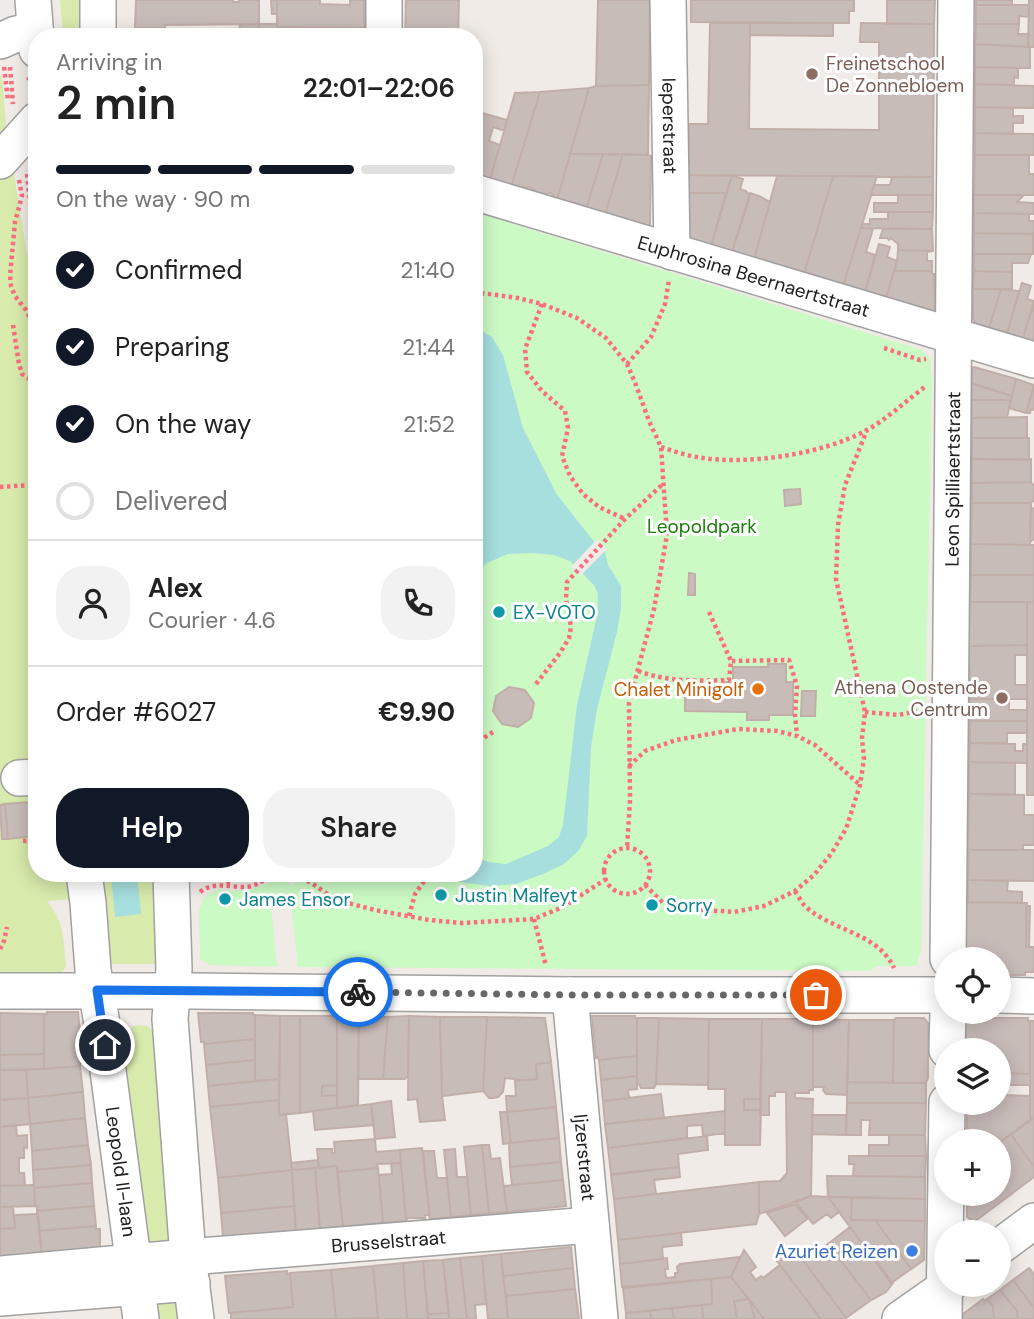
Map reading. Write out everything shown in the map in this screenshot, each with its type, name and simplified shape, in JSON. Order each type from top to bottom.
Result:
[{"type":"street","points":[[98,0],[98,28]]},
{"type":"street","points":[[384,0],[384,28]]},
{"type":"street","name":"Ieperstraat","points":[[668,0],[672,251]]},
{"type":"street","name":"Leon Spilliaertstraat","points":[[948,947],[956,0]]},
{"type":"street","points":[[1,52],[16,34],[28,30]]},
{"type":"street","name":"Euphrosina Beernaertstraat","points":[[483,195],[1034,360]]},
{"type":"street","name":"Leopold II-laan","points":[[85,882],[93,970],[137,1289],[190,1270]]},
{"type":"street","points":[[185,883],[173,905],[174,969],[170,1018],[196,1319]]},
{"type":"street","points":[[0,991],[934,995]]},
{"type":"street","name":"Ijzerstraat","points":[[560,995],[591,1225],[600,1319]]},
{"type":"street","points":[[1011,995],[1034,996]]},
{"type":"street","points":[[946,1220],[947,1115]]},
{"type":"street","points":[[1011,1238],[1034,1221]]},
{"type":"street","name":"Brusselstraat","points":[[190,1270],[591,1225]]},
{"type":"street","points":[[0,1275],[137,1289]]},
{"type":"street","points":[[0,1298],[137,1289]]},
{"type":"street","points":[[900,1319],[946,1297]]},
{"type":"path","points":[[1,52],[28,184]]},
{"type":"path","points":[[15,128],[22,196],[15,222],[10,276],[15,296],[28,314]]},
{"type":"path","points":[[627,364],[651,337],[665,304],[672,251]]},
{"type":"path","points":[[483,293],[542,304],[577,318],[606,338],[627,364],[661,447],[667,535],[654,609],[629,703],[630,800],[627,848]]},
{"type":"path","points":[[542,304],[525,349],[527,372],[542,391],[565,411],[568,428],[562,456],[570,476],[583,494],[598,507],[625,519]]},
{"type":"path","points":[[13,325],[19,364],[22,374],[28,378]]},
{"type":"path","points":[[661,447],[699,458],[736,460],[797,454],[832,446],[867,430],[933,381]]},
{"type":"path","points":[[645,886],[663,903],[689,909],[733,912],[764,906],[795,891],[814,874],[846,829],[860,785],[864,759],[862,738],[865,712],[836,579],[838,525],[845,485],[867,430]]},
{"type":"path","points":[[536,684],[561,653],[569,638],[567,582],[625,519],[663,484]]},
{"type":"path","points":[[0,487],[28,485]]},
{"type":"path","points":[[638,671],[652,677],[682,681],[729,680],[731,661],[709,612]]},
{"type":"path","points":[[731,661],[789,660],[797,685],[797,736]]},
{"type":"path","points":[[865,712],[898,716],[932,708]]},
{"type":"path","points":[[629,766],[645,751],[676,740],[738,729],[777,731],[797,736],[815,745],[860,785]]},
{"type":"path","points":[[483,738],[493,732]]},
{"type":"path","points":[[23,841],[28,841]]},
{"type":"path","points":[[627,848],[636,850],[647,860],[650,867],[645,886],[631,893],[623,893],[610,886],[604,871],[610,856],[627,848]]},
{"type":"path","points":[[310,882],[336,900],[409,916],[462,923],[534,919],[563,907],[606,879]]},
{"type":"path","points":[[228,882],[240,887]]},
{"type":"path","points":[[185,883],[240,887],[260,882]]},
{"type":"path","points":[[409,916],[415,894],[424,882]]},
{"type":"path","points":[[795,891],[804,905],[822,918],[879,948],[893,964],[895,972]]},
{"type":"path","points":[[534,919],[547,971],[560,995]]},
{"type":"path","points":[[0,949],[7,928]]},
{"type":"green space","points":[[60,0],[86,0],[87,28],[62,28]]},
{"type":"green space","points":[[0,75],[28,259],[28,882],[72,882],[71,899],[47,901],[60,924],[66,966],[63,971],[0,973]]},
{"type":"green space","name":"Leopoldpark","points":[[483,215],[922,350],[930,359],[932,377],[921,950],[916,966],[876,966],[871,971],[298,967],[291,904],[271,906],[277,967],[210,965],[200,959],[199,910],[204,898],[217,889],[252,889],[271,882],[287,882],[293,885],[296,882],[483,882]]},
{"type":"green space","points":[[91,882],[162,882],[164,964],[102,964]]},
{"type":"green space","points":[[137,1025],[147,1026],[154,1032],[175,1240],[152,1249],[144,1238],[124,1041],[128,1031]]},
{"type":"green space","points":[[174,1301],[179,1304],[186,1319],[152,1319],[159,1304]]},
{"type":"water","points":[[483,332],[492,337],[503,355],[523,428],[556,493],[605,552],[608,565],[621,586],[617,632],[597,709],[591,747],[587,836],[578,851],[564,864],[516,884],[490,886],[460,882],[483,882],[483,860],[506,864],[548,846],[559,837],[563,825],[577,705],[597,616],[598,594],[594,585],[570,561],[554,555],[508,554],[483,567]]},
{"type":"water","points":[[112,882],[138,882],[141,914],[115,917]]},
{"type":"pier","points":[[597,539],[607,549],[580,576],[571,567]]},
{"type":"building","points":[[136,0],[259,0],[259,24],[135,28]]},
{"type":"building","points":[[271,0],[277,1],[277,14],[272,14]]},
{"type":"building","points":[[277,0],[320,0],[320,4],[350,5],[350,0],[364,0],[364,28],[277,27]]},
{"type":"building","points":[[406,0],[459,0],[458,28],[405,28]]},
{"type":"building","points":[[598,0],[650,0],[649,85],[596,86]]},
{"type":"building","points":[[691,0],[854,0],[854,11],[849,11],[849,23],[691,22]]},
{"type":"building","points":[[887,0],[935,0],[934,24],[887,24]]},
{"type":"building","points":[[976,0],[1012,0],[1012,5],[976,5]]},
{"type":"building","points":[[1029,0],[1034,0],[1034,47],[1028,47]]},
{"type":"building","points":[[976,5],[1029,5],[1029,17],[1019,16],[1019,24],[976,24]]},
{"type":"building","points":[[710,23],[750,23],[749,129],[879,130],[879,42],[860,42],[861,23],[934,24],[933,177],[689,175],[689,124],[708,124]]},
{"type":"building","points":[[750,23],[833,23],[833,36],[750,35]]},
{"type":"building","points":[[259,24],[259,28],[240,28],[240,25]]},
{"type":"building","points":[[259,24],[277,24],[277,27],[302,28],[259,28]]},
{"type":"building","points":[[976,24],[1019,24],[1018,34],[1029,34],[1028,47],[975,44]]},
{"type":"building","points":[[975,44],[1030,47],[1030,68],[975,67]]},
{"type":"building","points":[[975,67],[1018,68],[1018,78],[1014,77],[1014,85],[975,84]]},
{"type":"building","points":[[975,84],[1034,86],[1034,108],[975,107]]},
{"type":"building","points":[[649,85],[648,155],[570,154],[589,88]]},
{"type":"building","points":[[589,88],[557,200],[551,193],[539,195],[530,187],[511,187],[540,92]]},
{"type":"building","points":[[540,92],[511,187],[490,180],[515,93]]},
{"type":"building","points":[[975,107],[1013,108],[1013,116],[1023,116],[1023,123],[1013,123],[1013,134],[975,133]]},
{"type":"building","points":[[483,113],[507,120],[505,131],[493,127],[489,141],[500,145],[490,180],[483,178]]},
{"type":"building","points":[[975,133],[1034,134],[1034,155],[975,155]]},
{"type":"building","points":[[570,154],[603,154],[586,209],[557,200]]},
{"type":"building","points":[[603,154],[623,154],[605,215],[586,209]]},
{"type":"building","points":[[623,154],[651,156],[650,225],[645,229],[605,215]]},
{"type":"building","points":[[975,155],[1029,155],[1029,174],[1034,174],[1034,195],[974,195]]},
{"type":"building","points":[[689,175],[732,176],[726,193],[689,193]]},
{"type":"building","points":[[732,176],[743,179],[740,189],[750,196],[732,252],[711,246]]},
{"type":"building","points":[[777,176],[833,176],[804,274],[754,259]]},
{"type":"building","points":[[833,176],[877,176],[843,286],[804,274]]},
{"type":"building","points":[[892,177],[933,177],[933,195],[871,195],[874,185],[890,185]]},
{"type":"building","points":[[689,193],[726,193],[711,246],[689,239]]},
{"type":"building","points":[[750,193],[770,202],[754,259],[732,252]]},
{"type":"building","points":[[898,195],[933,195],[933,212],[874,212],[874,203],[898,203]]},
{"type":"building","points":[[974,195],[1024,195],[1017,202],[1034,203],[1034,214],[974,213]]},
{"type":"building","points":[[888,212],[933,212],[932,229],[861,228],[863,224],[870,224],[870,219],[888,219]]},
{"type":"building","points":[[974,213],[1029,214],[1029,221],[1034,221],[1034,234],[974,233]]},
{"type":"building","points":[[861,228],[873,229],[866,252],[875,255],[865,292],[843,286]]},
{"type":"building","points":[[883,229],[932,229],[933,251],[898,250],[898,244],[891,238],[880,238]]},
{"type":"building","points":[[974,233],[1033,234],[1033,254],[974,254]]},
{"type":"building","points":[[879,244],[890,247],[887,257],[897,261],[886,298],[865,292]]},
{"type":"building","points":[[898,250],[933,251],[927,252],[927,261],[932,261],[932,271],[894,271]]},
{"type":"building","points":[[974,254],[1031,254],[1028,263],[1012,263],[1012,272],[974,271]]},
{"type":"building","points":[[894,271],[932,271],[935,314],[886,298]]},
{"type":"building","points":[[974,271],[1012,272],[1012,289],[973,289]]},
{"type":"building","points":[[1022,283],[1031,286],[1027,299],[1034,301],[1023,338],[1007,333]]},
{"type":"building","points":[[973,289],[1001,289],[989,328],[977,325],[973,319]]},
{"type":"building","points":[[1001,289],[1019,291],[1007,333],[989,328]]},
{"type":"building","points":[[1034,303],[1034,341],[1023,338]]},
{"type":"building","points":[[974,367],[1016,379],[1012,396],[972,383]]},
{"type":"building","points":[[1016,379],[1034,385],[1026,413],[1009,408]]},
{"type":"building","points":[[972,384],[1012,396],[1011,400],[972,400]]},
{"type":"building","points":[[1034,387],[1034,410],[1026,413]]},
{"type":"building","points":[[972,400],[1011,400],[1007,417],[972,418]]},
{"type":"building","points":[[1027,417],[1027,438],[972,438],[972,418]]},
{"type":"building","points":[[972,438],[1029,438],[1029,460],[972,459]]},
{"type":"building","points":[[972,459],[1031,459],[1031,482],[972,483]]},
{"type":"building","points":[[1031,482],[1034,486],[1034,500],[1031,503],[972,503],[972,483]]},
{"type":"building","points":[[800,489],[801,504],[785,506],[784,490]]},
{"type":"building","points":[[972,503],[1031,503],[1030,545],[971,544]]},
{"type":"building","points":[[1031,507],[1034,509],[1034,539],[1030,542]]},
{"type":"building","points":[[971,544],[1034,545],[1034,575],[971,575]]},
{"type":"building","points":[[689,573],[695,574],[695,595],[688,595]]},
{"type":"building","points":[[971,575],[1034,575],[1034,602],[970,602]]},
{"type":"building","points":[[970,602],[1027,602],[1027,645],[969,646]]},
{"type":"building","points":[[1027,602],[1034,602],[1034,795],[1027,795]]},
{"type":"building","name":"Athena Oostende Centrum","points":[[1027,645],[1027,655],[1015,655],[1015,685],[1027,685],[1027,699],[970,699],[969,646]]},
{"type":"building","name":"Chalet Minigolf","points":[[768,664],[786,664],[786,682],[793,682],[793,715],[769,715],[769,720],[747,720],[747,712],[685,711],[685,696],[722,696],[722,682],[733,682],[733,667],[768,667]]},
{"type":"building","points":[[509,687],[525,690],[534,703],[531,718],[518,727],[502,724],[493,711],[496,696]]},
{"type":"building","points":[[802,691],[816,691],[815,716],[801,716]]},
{"type":"building","points":[[970,699],[1009,699],[1009,710],[1027,710],[1027,721],[970,721]]},
{"type":"building","points":[[970,721],[1027,721],[1027,733],[1007,733],[1007,743],[970,743]]},
{"type":"building","points":[[970,743],[1015,744],[1015,751],[1023,751],[1023,744],[1027,744],[1027,763],[969,762]]},
{"type":"building","points":[[969,762],[1015,763],[1015,794],[969,794]]},
{"type":"building","points":[[969,794],[1024,795],[1024,815],[1034,815],[1034,845],[1023,845],[1023,850],[968,850]]},
{"type":"building","points":[[28,802],[28,837],[8,839],[5,804]]},
{"type":"building","points":[[5,804],[8,839],[2,839],[0,805]]},
{"type":"building","points":[[969,850],[1034,850],[1034,881],[968,880]]},
{"type":"building","points":[[968,880],[1008,881],[1007,891],[1022,892],[1022,903],[968,902]]},
{"type":"building","points":[[1027,903],[1026,947],[1034,947],[1034,972],[1011,975],[1011,947],[966,947],[968,904]]},
{"type":"building","points":[[1026,906],[1030,906],[1029,947],[1026,947]]},
{"type":"building","points":[[78,1012],[83,1063],[80,1063],[80,1066],[44,1069],[44,1014]]},
{"type":"building","points":[[0,1013],[44,1014],[44,1054],[0,1055]]},
{"type":"building","points":[[198,1013],[253,1013],[255,1039],[204,1044],[201,1042]]},
{"type":"building","points":[[255,1015],[280,1016],[279,1079],[255,1081]]},
{"type":"building","points":[[280,1016],[300,1016],[300,1113],[279,1115]]},
{"type":"building","points":[[300,1016],[337,1016],[337,1085],[322,1086],[322,1096],[337,1095],[337,1108],[300,1113]]},
{"type":"building","points":[[337,1016],[344,1022],[359,1016],[358,1105],[337,1108]]},
{"type":"building","points":[[359,1016],[388,1017],[383,1079],[358,1079]]},
{"type":"building","points":[[409,1016],[408,1075],[405,1079],[383,1079],[388,1017]]},
{"type":"building","points":[[409,1016],[440,1017],[445,1120],[420,1122],[417,1099],[408,1100]]},
{"type":"building","points":[[592,1016],[635,1016],[637,1056],[599,1060],[596,1058]]},
{"type":"building","points":[[440,1017],[487,1017],[483,1091],[442,1096]]},
{"type":"building","points":[[487,1017],[545,1018],[551,1062],[536,1064],[537,1079],[505,1078],[503,1092],[493,1098],[489,1098],[483,1091]]},
{"type":"building","points":[[637,1018],[659,1018],[654,1088],[641,1088],[637,1084]]},
{"type":"building","points":[[659,1018],[709,1019],[708,1085],[656,1084]]},
{"type":"building","points":[[896,1018],[924,1018],[928,1023],[926,1083],[893,1083]]},
{"type":"building","points":[[1011,1018],[1028,1018],[1030,1074],[1011,1073],[1011,1038],[964,1038],[965,1024],[1011,1024]]},
{"type":"building","points":[[709,1019],[762,1019],[761,1099],[744,1099],[744,1110],[761,1110],[760,1145],[725,1145],[725,1089],[708,1089]]},
{"type":"building","points":[[762,1019],[813,1019],[813,1090],[809,1090],[809,1093],[795,1093],[795,1098],[813,1099],[811,1196],[759,1214],[759,1182],[780,1181],[787,1173],[786,1092],[775,1092],[775,1096],[769,1096],[769,1115],[760,1115]]},
{"type":"building","points":[[813,1019],[849,1020],[847,1095],[826,1094],[824,1087],[813,1087]]},
{"type":"building","points":[[849,1020],[894,1020],[893,1083],[847,1082]]},
{"type":"building","points":[[1030,1021],[1034,1021],[1034,1117],[1030,1121]]},
{"type":"building","points":[[255,1039],[255,1060],[206,1065],[204,1044]]},
{"type":"building","points":[[44,1054],[44,1069],[0,1070],[0,1055]]},
{"type":"building","points":[[637,1056],[637,1076],[601,1080],[599,1060]]},
{"type":"building","points":[[255,1060],[255,1081],[208,1086],[206,1065]]},
{"type":"building","points":[[551,1062],[556,1107],[507,1112],[506,1096],[516,1096],[515,1081],[537,1079],[536,1064]]},
{"type":"building","points":[[80,1066],[83,1092],[28,1098],[26,1070]]},
{"type":"building","points":[[0,1070],[26,1070],[28,1098],[0,1100]]},
{"type":"building","points":[[1011,1073],[1030,1074],[1030,1085],[1011,1085]]},
{"type":"building","points":[[637,1076],[637,1089],[628,1090],[629,1098],[603,1101],[601,1080]]},
{"type":"building","points":[[279,1079],[279,1100],[210,1107],[208,1086]]},
{"type":"building","points":[[847,1082],[926,1083],[926,1103],[847,1103]]},
{"type":"building","points":[[337,1085],[337,1095],[322,1096],[322,1086]]},
{"type":"building","points":[[83,1092],[85,1118],[30,1124],[28,1098]]},
{"type":"building","points":[[661,1094],[664,1118],[605,1124],[603,1101]]},
{"type":"building","points":[[1011,1095],[1030,1096],[1030,1121],[1011,1134],[1011,1129],[967,1129],[967,1115],[1011,1115]]},
{"type":"building","points":[[28,1098],[30,1124],[0,1127],[0,1100]]},
{"type":"building","points":[[744,1099],[761,1099],[761,1110],[744,1110]]},
{"type":"building","points":[[279,1100],[279,1115],[286,1114],[292,1170],[218,1178],[210,1107]]},
{"type":"building","points":[[391,1101],[395,1137],[375,1139],[371,1104]]},
{"type":"building","points":[[847,1103],[926,1103],[925,1135],[869,1135],[870,1120],[861,1120],[861,1135],[846,1135]]},
{"type":"building","points":[[371,1104],[374,1125],[315,1130],[313,1111]]},
{"type":"building","points":[[556,1107],[559,1138],[511,1143],[507,1112]]},
{"type":"building","points":[[725,1111],[725,1133],[703,1136],[702,1125],[687,1126],[687,1138],[608,1148],[605,1124]]},
{"type":"building","points":[[500,1112],[507,1112],[511,1143],[503,1144]]},
{"type":"building","points":[[812,1115],[846,1115],[846,1135],[812,1134]]},
{"type":"building","points":[[1034,1117],[1034,1167],[1011,1134]]},
{"type":"building","points":[[85,1118],[88,1145],[32,1151],[30,1124]]},
{"type":"building","points":[[16,1125],[17,1136],[27,1135],[24,1158],[19,1158],[19,1173],[24,1173],[25,1185],[0,1186],[0,1127]]},
{"type":"building","points":[[1011,1134],[1034,1167],[1034,1177],[1011,1194]]},
{"type":"building","points":[[889,1135],[925,1135],[926,1156],[869,1156],[869,1145],[889,1145]]},
{"type":"building","points":[[707,1136],[708,1150],[678,1154],[679,1167],[611,1174],[608,1148]]},
{"type":"building","points":[[559,1138],[561,1162],[510,1167],[509,1143]]},
{"type":"building","points":[[375,1139],[376,1152],[400,1150],[401,1163],[377,1164],[378,1168],[337,1172],[337,1166],[319,1168],[317,1149],[332,1149],[332,1153],[335,1153],[334,1142]]},
{"type":"building","points":[[88,1145],[91,1165],[33,1170],[32,1151]]},
{"type":"building","points":[[482,1145],[489,1145],[491,1159],[500,1158],[507,1212],[489,1213]]},
{"type":"building","points":[[482,1145],[489,1213],[471,1215],[464,1147]]},
{"type":"building","points":[[422,1148],[430,1219],[429,1215],[425,1215],[425,1218],[408,1218],[406,1221],[400,1150]]},
{"type":"building","points":[[455,1149],[457,1177],[467,1177],[471,1215],[451,1217],[444,1150]]},
{"type":"building","points":[[423,1151],[434,1151],[437,1178],[447,1178],[451,1217],[430,1219]]},
{"type":"building","points":[[849,1156],[926,1156],[925,1177],[853,1176],[854,1164],[849,1164]]},
{"type":"building","points":[[318,1160],[319,1168],[292,1170],[291,1163]]},
{"type":"building","points":[[561,1162],[563,1180],[512,1185],[510,1167]]},
{"type":"building","points":[[391,1163],[401,1163],[406,1221],[383,1223],[379,1175],[392,1174]]},
{"type":"building","points":[[91,1165],[92,1183],[34,1188],[33,1170]]},
{"type":"building","points":[[337,1166],[343,1227],[320,1229],[315,1168]]},
{"type":"building","points":[[679,1167],[680,1177],[654,1180],[656,1194],[614,1199],[611,1175]]},
{"type":"building","points":[[315,1168],[320,1229],[296,1231],[292,1170]]},
{"type":"building","points":[[378,1168],[383,1223],[343,1227],[337,1172]]},
{"type":"building","points":[[292,1170],[294,1206],[221,1213],[218,1178]]},
{"type":"building","points":[[827,1176],[925,1177],[925,1199],[828,1197]]},
{"type":"building","points":[[563,1180],[566,1206],[507,1212],[504,1186]]},
{"type":"building","points":[[759,1182],[759,1214],[756,1224],[618,1240],[614,1199]]},
{"type":"building","points":[[92,1183],[94,1206],[37,1211],[34,1188]]},
{"type":"building","points":[[34,1185],[35,1206],[0,1207],[0,1186]]},
{"type":"building","points":[[811,1196],[828,1197],[839,1212],[831,1218],[827,1214],[813,1224],[796,1202]]},
{"type":"building","points":[[828,1197],[852,1197],[851,1220],[875,1220],[911,1269],[891,1283]]},
{"type":"building","points":[[852,1197],[925,1199],[925,1221],[851,1220]]},
{"type":"building","points":[[795,1204],[807,1219],[785,1236],[767,1213]]},
{"type":"building","points":[[94,1206],[96,1226],[39,1231],[37,1211]]},
{"type":"building","points":[[294,1206],[296,1231],[223,1237],[221,1213]]},
{"type":"building","points":[[967,1206],[995,1206],[977,1220],[967,1217]]},
{"type":"building","points":[[0,1207],[13,1207],[15,1228],[0,1229]]},
{"type":"building","points":[[38,1214],[42,1255],[0,1261],[0,1229],[15,1228],[14,1215]]},
{"type":"building","points":[[875,1220],[925,1221],[924,1260],[911,1269]]},
{"type":"building","points":[[96,1226],[96,1229],[100,1229],[100,1249],[42,1255],[39,1231]]},
{"type":"building","points":[[850,1227],[893,1283],[886,1292],[871,1300],[828,1244]]},
{"type":"building","points":[[681,1233],[682,1245],[662,1247],[663,1259],[620,1264],[618,1240]]},
{"type":"building","points":[[828,1244],[871,1300],[846,1318],[799,1255],[813,1245],[818,1252]]},
{"type":"building","points":[[571,1247],[573,1268],[503,1276],[501,1254]]},
{"type":"building","points":[[794,1248],[845,1319],[821,1319],[777,1261]]},
{"type":"building","points":[[744,1250],[756,1267],[750,1272],[756,1280],[780,1265],[821,1319],[764,1319],[731,1277]]},
{"type":"building","points":[[501,1254],[508,1319],[488,1319],[482,1256]]},
{"type":"building","points":[[482,1256],[486,1304],[475,1305],[476,1319],[467,1319],[460,1258]]},
{"type":"building","points":[[740,1257],[731,1277],[622,1287],[620,1264],[667,1258],[666,1278],[675,1277],[680,1264]]},
{"type":"building","points":[[460,1258],[467,1319],[449,1319],[443,1260]]},
{"type":"building","points":[[443,1260],[449,1313],[428,1314],[423,1261]]},
{"type":"building","points":[[423,1261],[428,1319],[407,1319],[403,1263]]},
{"type":"building","points":[[403,1263],[407,1319],[378,1319],[373,1266]]},
{"type":"building","points":[[373,1266],[378,1318],[336,1319],[331,1270]]},
{"type":"building","points":[[573,1268],[575,1289],[506,1296],[503,1276]]},
{"type":"building","points":[[1029,1268],[1034,1274],[1034,1308],[1013,1280]]},
{"type":"building","points":[[331,1270],[336,1319],[231,1319],[231,1313],[293,1307],[290,1273]]},
{"type":"building","points":[[287,1271],[287,1274],[290,1273],[293,1307],[229,1313],[225,1276]]},
{"type":"building","points":[[731,1277],[749,1299],[734,1301],[737,1319],[703,1319],[702,1305],[712,1304],[711,1279]]},
{"type":"building","points":[[711,1279],[712,1304],[626,1313],[623,1288]]},
{"type":"building","points":[[1013,1280],[1034,1308],[1034,1319],[1018,1319],[1017,1311],[1006,1297],[1011,1297]]},
{"type":"building","points":[[575,1289],[579,1319],[508,1319],[506,1296]]},
{"type":"building","points":[[1006,1297],[1017,1311],[1018,1319],[994,1319],[993,1306],[987,1299]]},
{"type":"building","points":[[749,1299],[755,1319],[737,1319],[734,1301]]},
{"type":"building","points":[[749,1299],[764,1319],[755,1319]]},
{"type":"building","points":[[983,1299],[987,1299],[993,1306],[994,1319],[963,1319],[963,1314]]},
{"type":"building","points":[[702,1305],[703,1319],[674,1319],[672,1308]]},
{"type":"building","points":[[672,1308],[674,1319],[651,1319],[650,1311]]},
{"type":"building","points":[[650,1311],[651,1319],[626,1319],[626,1313]]},
{"type":"building","points":[[449,1313],[449,1319],[428,1319],[428,1314]]},
{"type":"way so far","points":[[358,992],[816,995]]},
{"type":"place","name":"Freinetschool De Zonnebloem","points":[[812,74]]},
{"type":"place","name":"EX-VOTO","points":[[499,612]]},
{"type":"place","name":"Chalet Minigolf","points":[[758,689]]},
{"type":"place","name":"Athena Oostende Centrum","points":[[1002,698]]},
{"type":"place","name":"Justin Malfeyt","points":[[441,895]]},
{"type":"place","name":"James Ensor","points":[[225,899]]},
{"type":"place","name":"Sorry","points":[[652,905]]},
{"type":"place","name":"Azuriet Reizen","points":[[912,1251]]},
{"type":"route","points":[[105,1045],[97,990],[358,992]]}]
